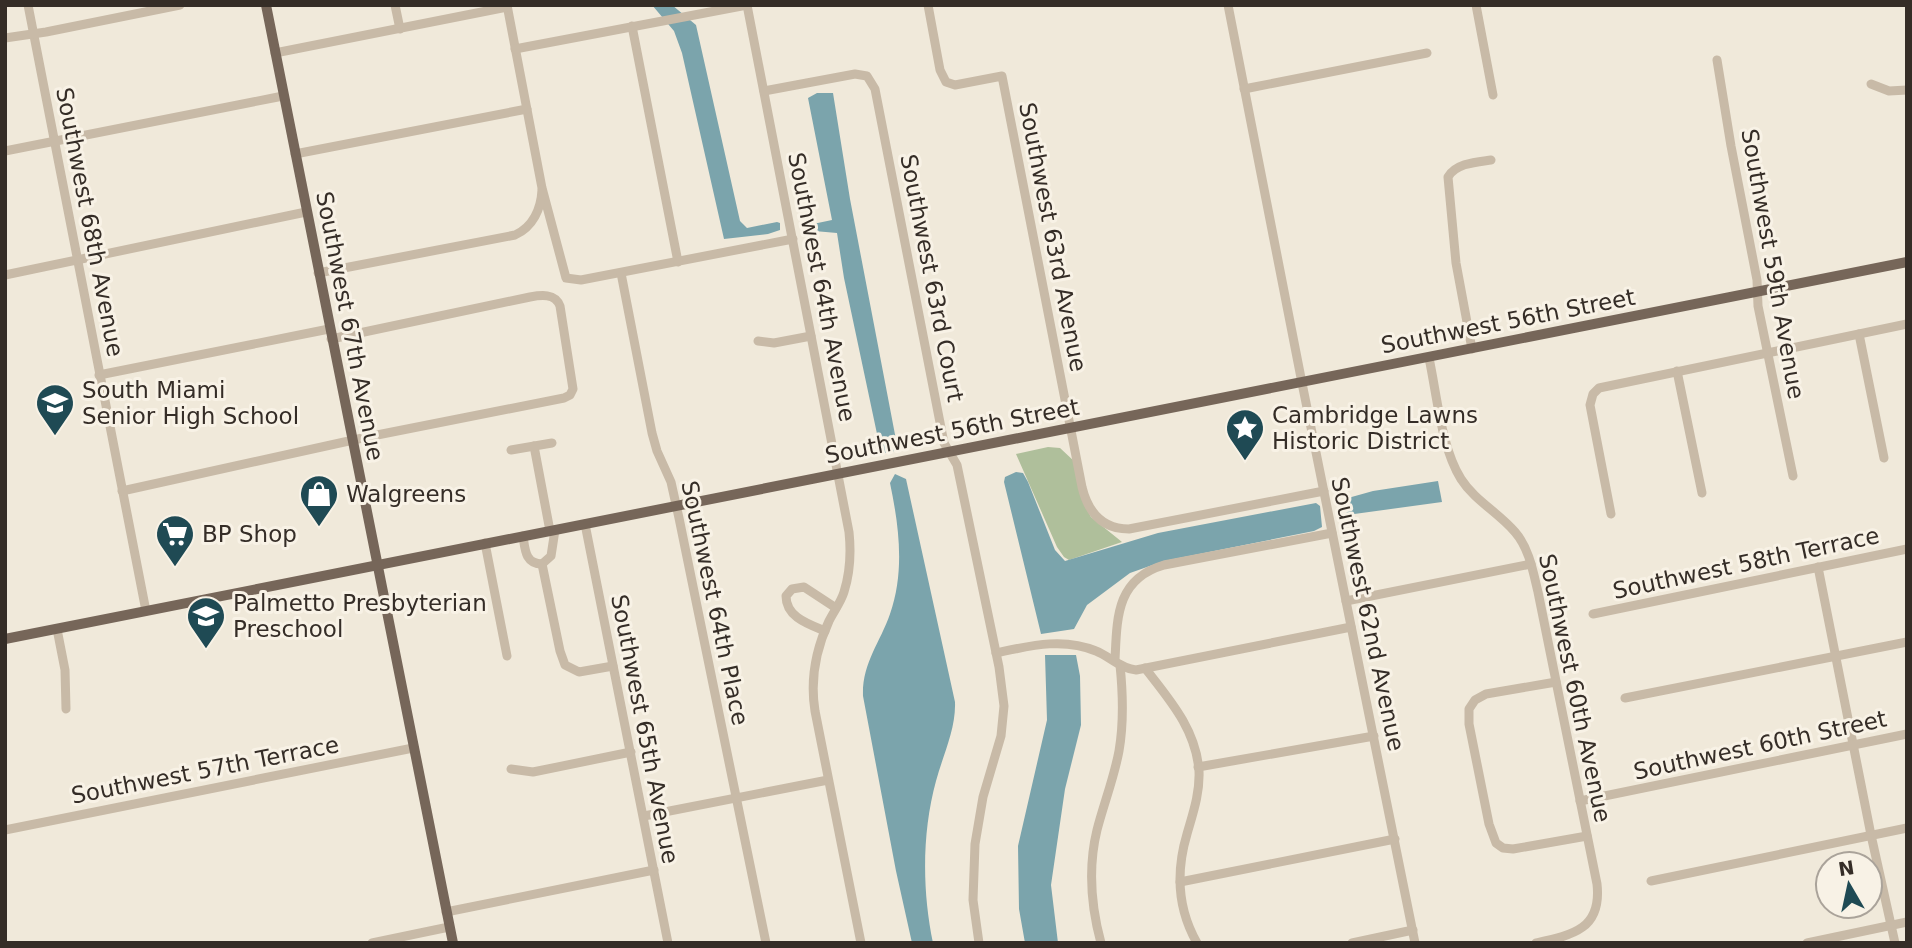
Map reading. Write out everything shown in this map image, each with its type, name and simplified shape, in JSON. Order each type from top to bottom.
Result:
[{"type":"main road","name":"Southwest 67th Avenue","points":[[266,5],[453,943]]},
{"type":"main road","name":"Southwest 56th Street","points":[[5,639],[1907,262]]},
{"type":"street","name":"Southwest 68th Avenue","points":[[28,5],[146,611]]},
{"type":"street","points":[[5,38],[180,5]]},
{"type":"street","points":[[395,5],[400,29]]},
{"type":"street","points":[[515,49],[747,5]]},
{"type":"street","name":"Southwest 64th Avenue","points":[[747,5],[839,475],[850,549],[845,586],[825,631],[814,668],[813,698],[861,943]]},
{"type":"street","name":"Southwest 63rd Avenue","points":[[928,5],[939,65],[946,82],[955,85],[1002,76],[1084,496],[1093,513],[1115,528],[1129,529],[1324,491]]},
{"type":"street","name":"Southwest 62nd Avenue","points":[[1228,5],[1416,943]]},
{"type":"street","points":[[1476,5],[1493,95]]},
{"type":"street","points":[[275,53],[507,6],[542,188],[563,273],[568,279],[581,280],[621,273],[793,239]]},
{"type":"street","points":[[632,26],[678,262]]},
{"type":"street","points":[[1244,89],[1427,53]]},
{"type":"street","name":"Southwest 59th Avenue","points":[[1717,60],[1768,353],[1793,476]]},
{"type":"street","name":"Southwest 63rd Court","points":[[764,91],[845,75],[865,75],[875,89],[944,443],[957,465],[1003,695],[1004,718],[1001,736],[983,797],[975,844],[973,893],[979,943]]},
{"type":"street","points":[[1871,84],[1889,91],[1907,90]]},
{"type":"street","points":[[5,151],[283,96]]},
{"type":"street","points":[[295,154],[527,109]]},
{"type":"street","points":[[1472,349],[1456,263],[1448,174],[1461,166],[1491,160]]},
{"type":"street","points":[[318,273],[515,235],[531,223],[540,203],[542,188]]},
{"type":"street","points":[[5,275],[306,212]]},
{"type":"street","name":"Southwest 64th Place","points":[[621,273],[652,433],[677,506],[766,943]]},
{"type":"street","points":[[99,375],[542,295],[554,298],[560,306],[573,382],[573,393],[564,398],[122,491]]},
{"type":"street","points":[[1611,514],[1590,405],[1592,394],[1605,386],[1907,324]]},
{"type":"street","points":[[1859,334],[1884,458]]},
{"type":"street","points":[[758,341],[774,343],[811,336]]},
{"type":"street","name":"Southwest 60th Avenue","points":[[1429,358],[1447,444],[1458,473],[1473,495],[1516,533],[1531,564],[1587,836],[1598,897],[1594,912],[1586,925],[1573,934],[1536,943]]},
{"type":"street","points":[[1677,371],[1702,494]]},
{"type":"street","points":[[511,450],[552,443]]},
{"type":"street","points":[[523,536],[528,557],[535,564],[542,564],[551,556],[552,530],[534,446]]},
{"type":"street","name":"Southwest 65th Avenue","points":[[584,524],[668,943]]},
{"type":"street","points":[[1101,943],[1093,896],[1092,862],[1096,836],[1122,736],[1123,710],[1118,663],[1119,610],[1132,584],[1147,571],[1164,565],[1332,533]]},
{"type":"street","points":[[485,543],[507,656]]},
{"type":"street","name":"Southwest 58th Terrace","points":[[1593,614],[1907,549]]},
{"type":"street","points":[[542,564],[565,665],[579,672],[613,666]]},
{"type":"street","points":[[1346,601],[1531,564]]},
{"type":"street","points":[[1818,567],[1895,943]]},
{"type":"street","points":[[825,631],[792,614],[786,604],[786,596],[792,589],[804,587],[836,608]]},
{"type":"street","points":[[996,653],[1062,643],[1088,648],[1129,670],[1352,627]]},
{"type":"street","points":[[57,629],[65,670],[66,709]]},
{"type":"street","points":[[1625,698],[1907,642]]},
{"type":"street","points":[[1144,668],[1183,719],[1194,747],[1198,767],[1198,794],[1183,848],[1180,882],[1183,913],[1197,943]]},
{"type":"street","points":[[1556,682],[1486,694],[1472,702],[1468,712],[1469,724],[1489,824],[1497,845],[1506,849],[1587,836]]},
{"type":"street","name":"Southwest 60th Street","points":[[1580,801],[1907,734]]},
{"type":"street","points":[[1198,767],[1374,736]]},
{"type":"street","name":"Southwest 57th Terrace","points":[[5,830],[413,748]]},
{"type":"street","points":[[511,769],[533,772],[631,752]]},
{"type":"street","points":[[644,816],[828,779]]},
{"type":"street","points":[[1651,881],[1907,828]]},
{"type":"street","points":[[1180,882],[1395,839]]},
{"type":"street","points":[[446,912],[654,870]]},
{"type":"street","points":[[1807,943],[1907,922]]},
{"type":"street","points":[[372,943],[449,927]]},
{"type":"street","points":[[1352,943],[1413,930]]},
{"type":"green space","points":[[1048,447],[1060,448],[1075,462],[1091,517],[1122,542],[1069,560],[1064,557],[1057,547],[1016,454]]},
{"type":"water","points":[[652,5],[672,5],[696,25],[740,221],[747,228],[777,222],[780,223],[780,230],[724,239],[682,53],[674,31]]},
{"type":"water","points":[[817,93],[833,93],[850,199],[897,445],[893,452],[883,453],[880,448],[837,233],[803,230],[799,226],[801,222],[813,224],[832,220],[808,98]]},
{"type":"water","points":[[1016,472],[1023,473],[1028,482],[1055,550],[1065,561],[1158,533],[1316,503],[1320,506],[1322,527],[1314,531],[1164,561],[1130,573],[1087,605],[1074,629],[1041,634],[1004,482],[1005,477]]},
{"type":"water","points":[[895,474],[906,479],[955,702],[951,732],[931,800],[926,841],[925,882],[933,943],[912,943],[863,696],[865,673],[890,614],[898,581],[898,532],[890,483]]},
{"type":"water","points":[[1438,481],[1442,502],[1347,515],[1345,500],[1348,498],[1373,491]]},
{"type":"water","points":[[1045,655],[1076,655],[1080,676],[1081,725],[1065,789],[1051,885],[1058,943],[1025,943],[1019,909],[1018,846],[1047,720]]},
{"type":"place","name":"South Miami Senior High School","points":[[55,437]]},
{"type":"place","name":"Cambridge Lawns Historic District","points":[[1245,462]]},
{"type":"place","name":"Walgreens","points":[[319,528]]},
{"type":"place","name":"BP Shop","points":[[175,568]]},
{"type":"place","name":"Palmetto Presbyterian Preschool","points":[[206,650]]}]
